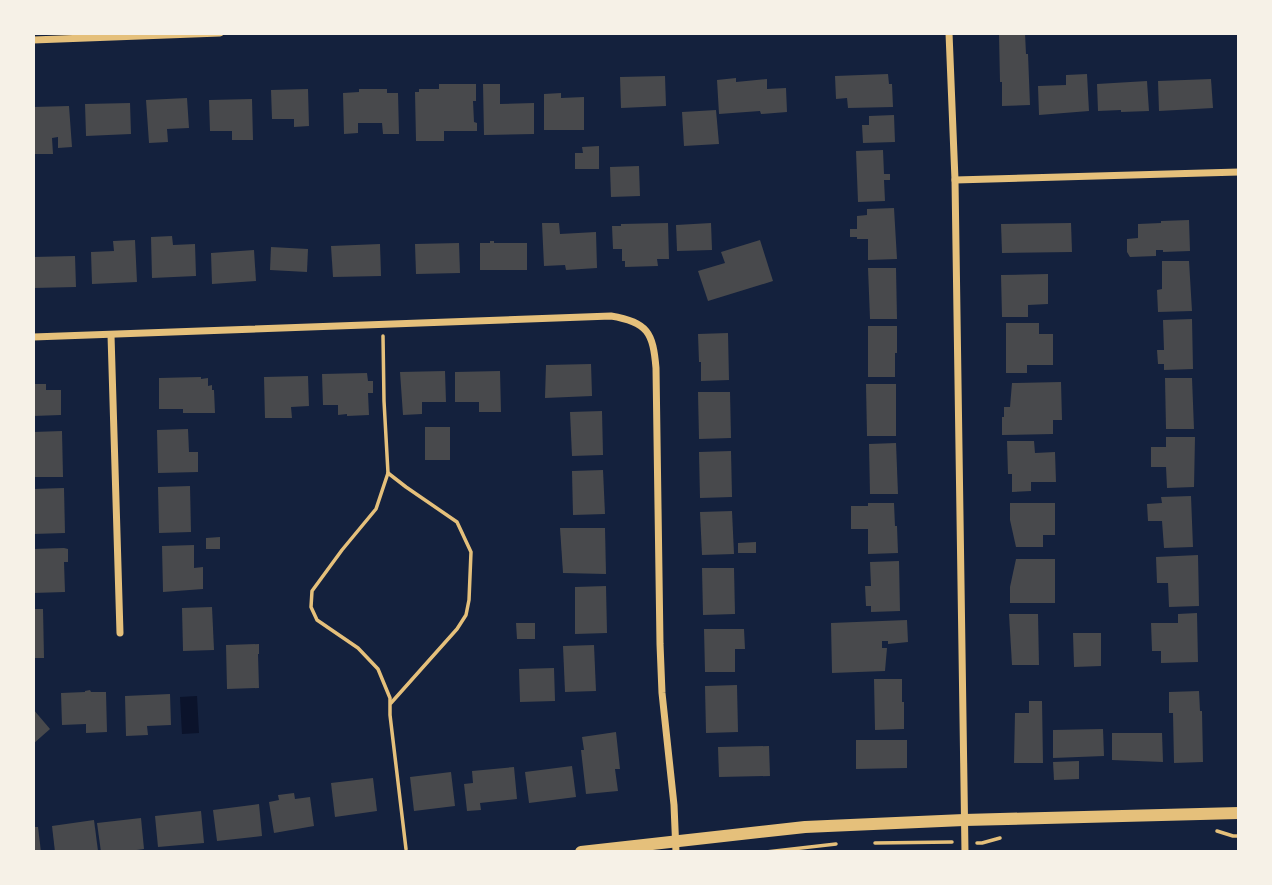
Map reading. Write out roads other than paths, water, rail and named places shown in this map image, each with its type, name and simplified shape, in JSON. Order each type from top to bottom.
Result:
[{"type":"street","points":[[33,40],[220,33]]},
{"type":"street","points":[[949,33],[954,180],[965,852]]},
{"type":"street","points":[[954,180],[1239,172]]},
{"type":"street","points":[[33,337],[611,316],[630,319],[645,328],[654,344],[656,368],[660,644],[675,846]]},
{"type":"street","points":[[111,335],[120,634]]},
{"type":"street","points":[[581,852],[675,846],[806,827],[1239,813]]},
{"type":"water","points":[[197,696],[199,733],[182,734],[180,697]]}]
